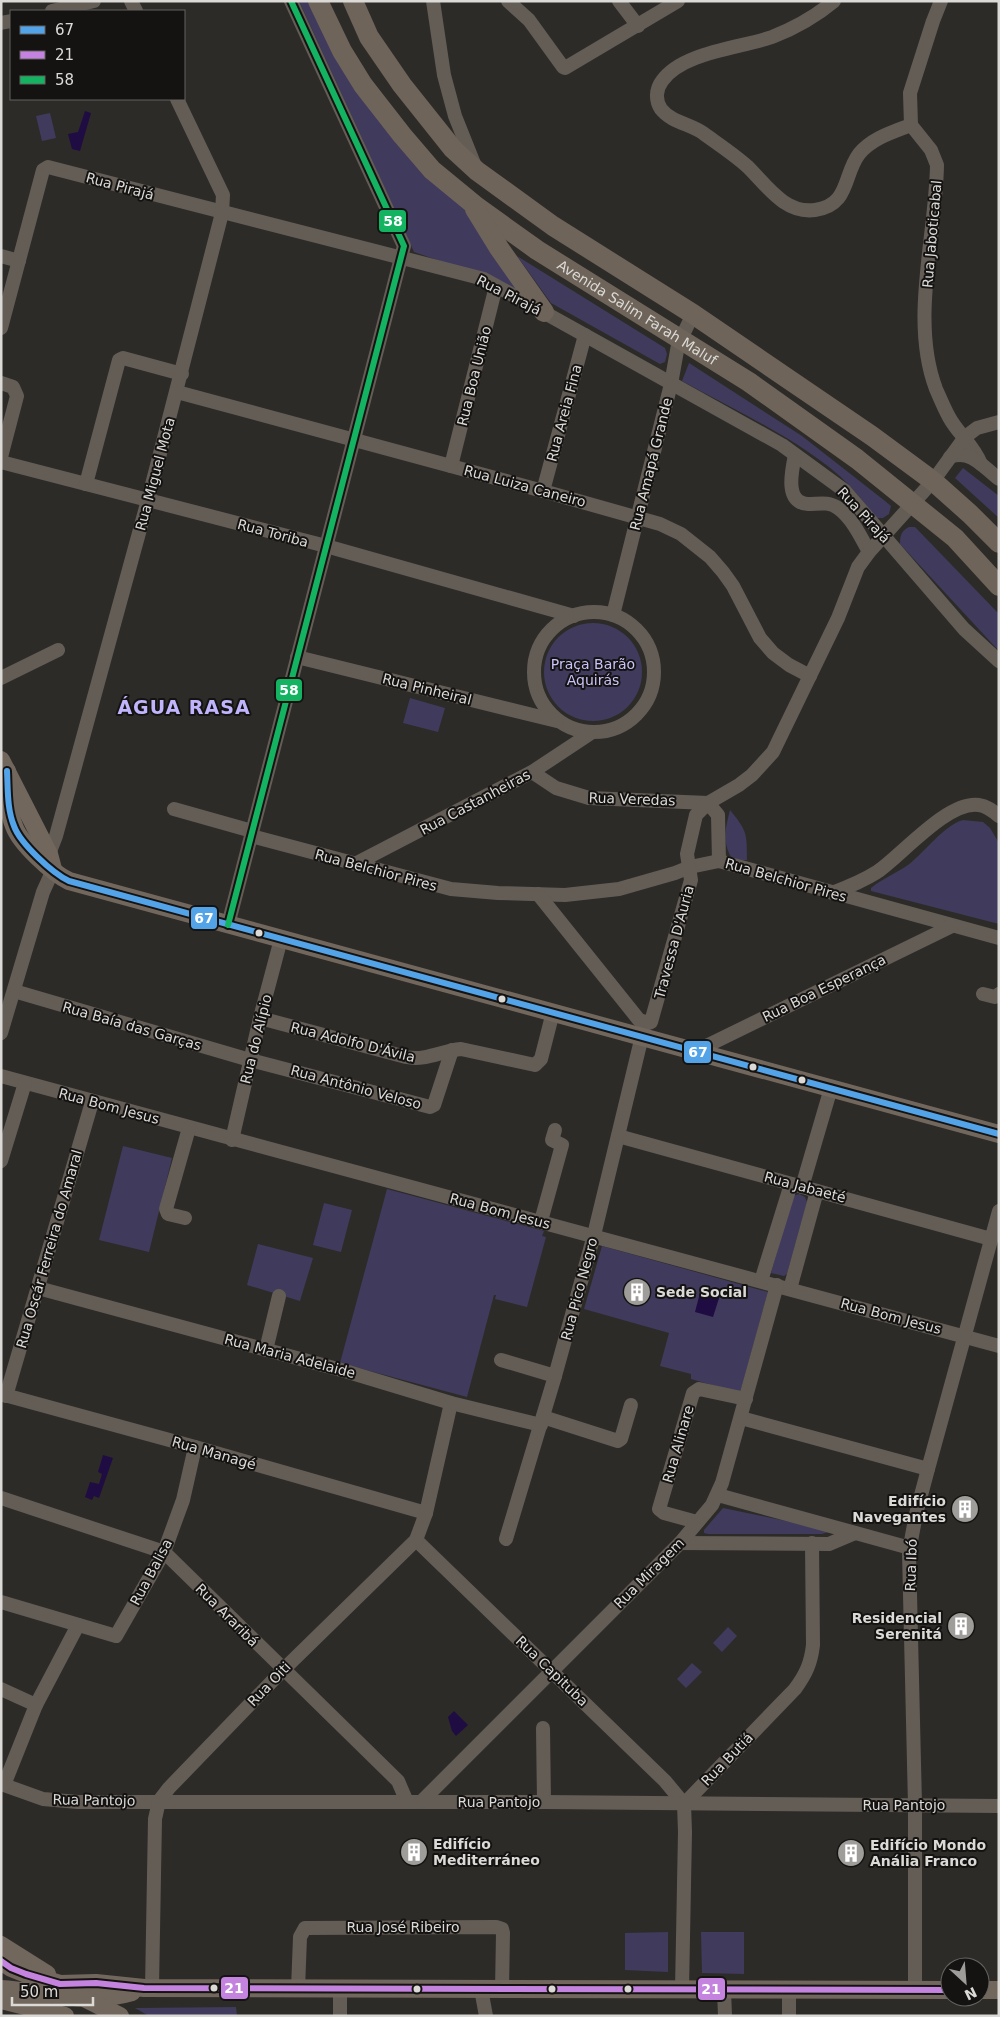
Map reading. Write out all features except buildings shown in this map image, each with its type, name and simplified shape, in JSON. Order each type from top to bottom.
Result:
[{"type":"highway","name":"Avenida Salim Farah Maluf","points":[[318,1],[342,51],[363,86],[432,170],[536,250],[749,382],[857,459],[914,503],[955,538],[999,586]]},
{"type":"highway","name":"Avenida Salim Farah Maluf","points":[[353,1],[370,36],[402,85],[453,149],[477,171],[553,226],[693,314],[872,436],[933,482],[970,514],[999,543]]},
{"type":"highway","points":[[468,199],[499,248],[544,312]]},
{"type":"main road","points":[[4,766],[37,832],[47,862]]},
{"type":"main road","points":[[4,766],[4,806],[14,828],[64,878],[80,884],[999,1134]]},
{"type":"main road","points":[[4,806],[37,832]]},
{"type":"main road","points":[[1,1945],[82,1998],[120,2016]]},
{"type":"main road","points":[[1,1961],[11,1968],[26,1974],[60,1984],[96,1983],[148,1988],[940,1990]]},
{"type":"main road","points":[[1,1989],[82,1998],[115,1997],[148,1988]]},
{"type":"main road","points":[[1,2000],[65,2016]]},
{"type":"street","points":[[56,10],[94,1]]},
{"type":"street","points":[[228,925],[404,243],[291,1]]},
{"type":"street","points":[[433,1],[444,75],[455,116],[477,171]]},
{"type":"street","points":[[508,1],[529,20],[563,67],[568,68],[678,1]]},
{"type":"street","points":[[619,1],[638,26]]},
{"type":"street","points":[[834,1],[822,12],[794,28],[772,37],[701,57],[670,72],[656,91],[662,109],[671,118],[700,132],[721,146],[748,166],[781,200],[803,210],[826,207],[836,200],[844,191],[852,166],[859,154],[880,137],[911,125],[910,93],[941,1]]},
{"type":"street","name":"Rua Miguel Mota","points":[[1,1032],[43,892],[47,862],[56,836],[182,374],[222,213],[223,195],[177,100]]},
{"type":"street","name":"Rua Jaboticabal","points":[[911,125],[931,150],[937,165],[926,299],[925,335],[929,364],[936,388],[949,418],[978,454],[981,464]]},
{"type":"street","name":"Rua Pirajá","points":[[1,328],[45,168],[484,280],[782,445],[845,491],[964,629],[999,661]]},
{"type":"street","points":[[1,256],[19,260]]},
{"type":"street","name":"Rua Boa União","points":[[452,466],[496,286]]},
{"type":"street","name":"Rua Amapá Grande","points":[[613,615],[671,384],[680,340],[693,314]]},
{"type":"street","name":"Rua Areia Fina","points":[[543,491],[585,335]]},
{"type":"street","points":[[86,484],[119,360],[121,358],[182,374]]},
{"type":"street","points":[[1,383],[13,387],[17,396],[1,457]]},
{"type":"street","name":"Rua Luiza Caneiro","points":[[177,392],[660,524],[681,534],[710,557],[733,586],[751,622],[766,646],[789,665],[810,676]]},
{"type":"street","points":[[719,861],[718,815],[708,803],[752,775],[773,752],[838,618],[855,574],[869,552],[933,482],[965,437],[977,428],[999,422]]},
{"type":"street","name":"Rua Jaboticabal","points":[[950,457],[965,454],[999,478]]},
{"type":"street","points":[[796,455],[791,484],[796,497],[800,502],[808,504],[828,504],[838,507],[852,524],[869,552]]},
{"type":"street","name":"Rua Toriba","points":[[1,462],[326,546],[574,616]]},
{"type":"street","points":[[593,612],[613,615],[630,624],[644,638],[652,655],[654,674],[650,693],[641,710],[626,723],[608,731],[591,733],[573,729],[558,721],[545,708],[536,691],[533,673],[536,654],[544,638],[557,624],[574,616],[593,612]]},
{"type":"street","points":[[1,678],[58,650]]},
{"type":"street","name":"Rua Pinheiral","points":[[297,657],[558,721]]},
{"type":"street","name":"Rua Castanheiras","points":[[355,864],[532,772],[591,733]]},
{"type":"street","name":"Rua Veredas","points":[[532,772],[556,788],[589,798],[708,803]]},
{"type":"street","name":"Travessa D'Auria","points":[[634,1011],[643,1022],[650,1023],[654,1017],[691,880],[687,854],[696,815],[708,803]]},
{"type":"street","points":[[832,893],[861,881],[878,871],[928,827],[947,814],[964,806],[978,805],[991,809],[999,816]]},
{"type":"street","name":"Rua Belchior Pires","points":[[174,810],[355,864],[451,889],[566,895],[619,889],[676,873],[690,867],[719,861],[999,938]]},
{"type":"street","points":[[538,894],[634,1011],[627,1023],[617,1030]]},
{"type":"street","name":"Rua Boa Esperança","points":[[696,1051],[952,926]]},
{"type":"street","name":"Rua do Alípio","points":[[232,1140],[260,1018],[281,940]]},
{"type":"street","name":"Rua Baía das Garças","points":[[14,992],[250,1060]]},
{"type":"street","points":[[983,994],[995,997],[999,994]]},
{"type":"street","name":"Rua Adolfo D'Ávila","points":[[260,1018],[416,1059],[452,1050],[472,1051],[535,1065],[541,1059],[553,1012]]},
{"type":"street","name":"Rua Pico Negro","points":[[506,1539],[542,1421],[594,1235],[642,1036]]},
{"type":"street","name":"Rua Antônio Veloso","points":[[250,1060],[430,1107],[434,1105],[452,1050]]},
{"type":"street","name":"Rua Bom Jesus","points":[[1,1076],[999,1346]]},
{"type":"street","points":[[1,1161],[25,1083]]},
{"type":"street","points":[[762,1281],[831,1088]]},
{"type":"street","name":"Rua Oscár Ferreira do Amaral","points":[[4,1395],[38,1288],[92,1102]]},
{"type":"street","points":[[185,1218],[168,1214],[166,1210],[189,1128]]},
{"type":"street","points":[[541,1221],[562,1145],[552,1140],[555,1130]]},
{"type":"street","name":"Rua Jabaeté","points":[[618,1136],[992,1239]]},
{"type":"street","name":"Rua Miragem","points":[[414,1802],[552,1671],[680,1543],[712,1505],[718,1495],[746,1399],[817,1191]]},
{"type":"street","name":"Rua Ibó","points":[[915,1990],[915,1804],[910,1548],[916,1514],[999,1211]]},
{"type":"street","name":"Rua Maria Adelaide","points":[[38,1288],[345,1371],[451,1402],[542,1421],[618,1441],[621,1439],[631,1405]]},
{"type":"street","points":[[266,1350],[280,1296]]},
{"type":"street","points":[[500,1360],[555,1376]]},
{"type":"street","name":"Rua Alinare","points":[[697,1522],[664,1513],[659,1509],[693,1393],[699,1389],[746,1399]]},
{"type":"street","name":"Rua Managé","points":[[4,1395],[195,1447],[426,1514]]},
{"type":"street","name":"Rua Oiti","points":[[159,1801],[169,1788],[283,1670],[416,1540],[426,1514],[451,1402]]},
{"type":"street","points":[[740,1418],[928,1469]]},
{"type":"street","name":"Rua Balisa","points":[[78,1625],[116,1636],[164,1552],[183,1500],[195,1447]]},
{"type":"street","points":[[718,1495],[910,1548]]},
{"type":"street","name":"Rua Araribá","points":[[1,1498],[164,1552],[398,1781],[414,1802]]},
{"type":"street","points":[[680,1543],[829,1544],[855,1533]]},
{"type":"street","name":"Rua Capituba","points":[[416,1540],[665,1781],[684,1804]]},
{"type":"street","name":"Rua Butiá","points":[[684,1804],[794,1689],[806,1674],[811,1662],[813,1645],[812,1544]]},
{"type":"street","points":[[1,1602],[78,1625],[36,1705],[3,1784]]},
{"type":"street","points":[[1,1689],[36,1705]]},
{"type":"street","points":[[543,1728],[544,1802]]},
{"type":"street","name":"Rua Pantojo","points":[[3,1784],[51,1800],[999,1806]]},
{"type":"street","points":[[148,1988],[155,1819],[159,1801]]},
{"type":"street","points":[[682,1990],[686,1815],[684,1804]]},
{"type":"street","name":"Rua José Ribeiro","points":[[298,1989],[300,1937],[305,1928],[496,1927],[502,1929],[502,1990]]},
{"type":"street","points":[[340,1989],[340,2016]]},
{"type":"street","points":[[482,1990],[486,2016]]},
{"type":"street","points":[[724,1990],[725,2016]]},
{"type":"street","points":[[789,1990],[789,2016]]},
{"type":"green space","points":[[299,1],[312,1],[469,209],[520,291],[492,279],[414,252]]},
{"type":"green space","points":[[50,113],[56,138],[42,141],[36,116]]},
{"type":"green space","points":[[517,256],[665,348],[667,354],[665,362],[660,364],[551,303]]},
{"type":"green space","points":[[689,363],[802,436],[891,506],[889,514],[883,518],[876,518],[842,478],[812,454],[757,421],[682,381]]},
{"type":"green space","points":[[963,468],[999,496],[999,518],[955,478]]},
{"type":"green space","points":[[909,527],[915,527],[999,614],[999,651],[900,544],[901,534]]},
{"type":"green space","name":"Praça Barão Aquirás","points":[[593,623],[612,626],[628,637],[639,653],[642,672],[639,691],[628,707],[612,718],[593,721],[574,718],[558,707],[547,691],[544,672],[547,653],[558,637],[574,626]]},
{"type":"green space","points":[[410,698],[445,708],[438,732],[403,723]]},
{"type":"green space","points":[[730,810],[745,833],[747,860],[731,857],[728,851],[726,834]]},
{"type":"green space","points":[[963,820],[983,822],[990,828],[999,843],[999,924],[871,891],[871,888],[875,885],[908,865],[941,833]]},
{"type":"green space","points":[[123,1146],[172,1158],[149,1252],[99,1240]]},
{"type":"green space","points":[[387,1189],[544,1231],[542,1236],[546,1237],[527,1307],[495,1299],[496,1295],[494,1295],[467,1397],[340,1363]]},
{"type":"green space","points":[[799,1194],[805,1197],[807,1202],[787,1274],[784,1276],[771,1273],[793,1196]]},
{"type":"green space","points":[[324,1203],[352,1210],[341,1252],[313,1245]]},
{"type":"green space","points":[[258,1244],[313,1258],[300,1301],[247,1285]]},
{"type":"green space","points":[[602,1246],[768,1292],[740,1393],[691,1379],[691,1374],[660,1366],[669,1333],[584,1309]]},
{"type":"green space","points":[[723,1508],[791,1522],[828,1532],[822,1534],[704,1533],[704,1530]]},
{"type":"green space","points":[[728,1627],[737,1636],[722,1652],[713,1643]]},
{"type":"green space","points":[[692,1663],[702,1672],[686,1688],[677,1679]]},
{"type":"green space","points":[[668,1932],[668,1972],[625,1970],[625,1933]]},
{"type":"green space","points":[[701,1932],[744,1932],[744,1974],[702,1973]]},
{"type":"green space","points":[[236,2007],[237,2016],[149,2016],[135,2008]]},
{"type":"shaded area","points":[[85,111],[91,113],[80,151],[72,149],[68,134],[78,132]]},
{"type":"shaded area","points":[[701,1289],[720,1295],[713,1317],[695,1312]]},
{"type":"shaded area","points":[[103,1455],[113,1458],[99,1498],[94,1496],[92,1500],[85,1497],[90,1482],[99,1484],[102,1474],[98,1472]]},
{"type":"shaded area","points":[[454,1711],[468,1725],[456,1736],[452,1731],[448,1717]]},
{"type":"transit line","name":"58","points":[[228,925],[404,246],[291,1]]},
{"type":"transit line","name":"67","points":[[7,771],[10,813],[17,833],[37,857],[69,881],[999,1134]]},
{"type":"transit line","name":"21","points":[[1,1961],[11,1968],[26,1974],[60,1984],[96,1983],[144,1988],[940,1990]]},
{"type":"place","name":"Sede Social","points":[[637,1292]]},
{"type":"place","name":"Edifício Navegantes","points":[[965,1509]]},
{"type":"place","name":"Residencial Serenitá","points":[[961,1626]]},
{"type":"place","name":"Edifício Mediterráneo","points":[[414,1852]]},
{"type":"place","name":"Edifício Mondo Anália Franco","points":[[851,1853]]},
{"type":"district","name":"ÁGUA RASA","points":[[184,707]]}]
